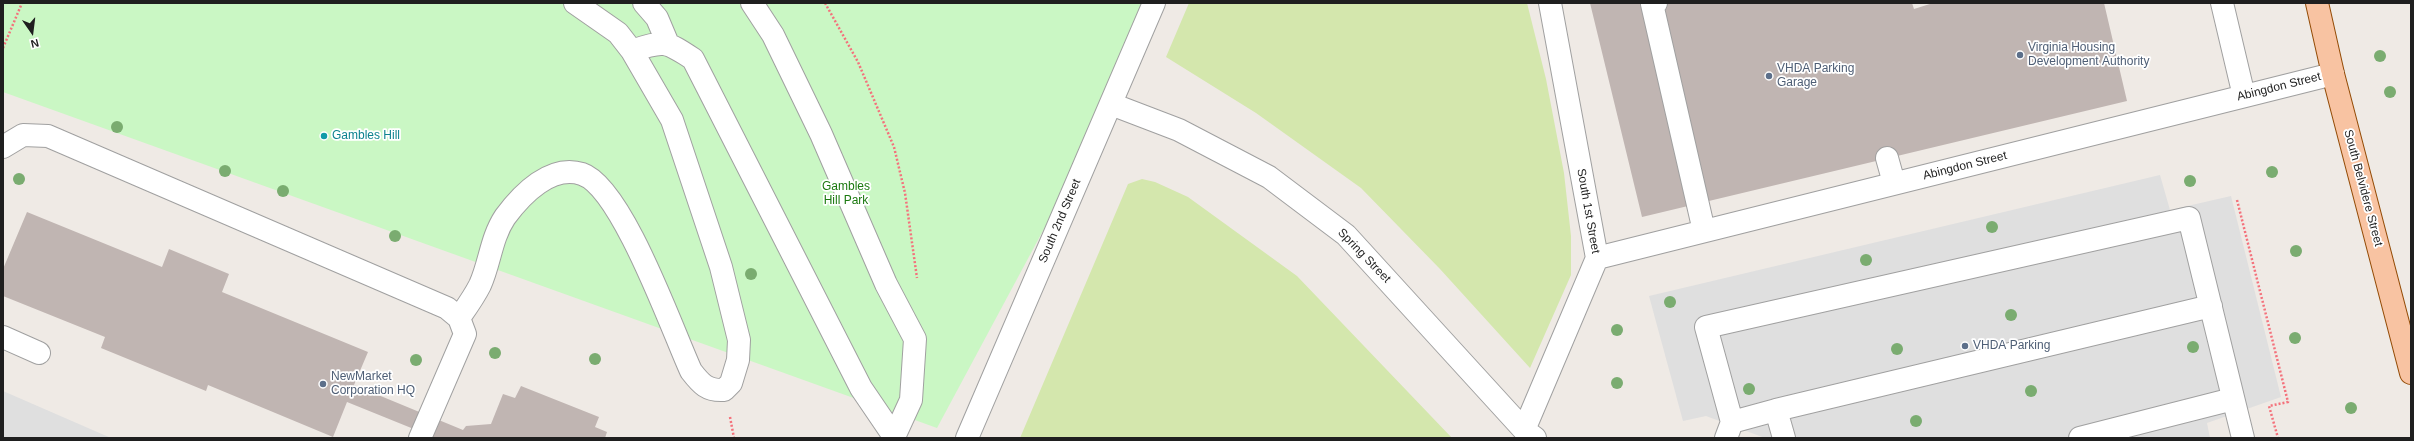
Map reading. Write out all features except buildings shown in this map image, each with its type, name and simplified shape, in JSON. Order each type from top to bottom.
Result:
[{"type":"main road","name":"South Belvidere Street","points":[[2316,3],[2411,373]]},
{"type":"street","points":[[459,318],[480,284],[490,250],[505,218],[522,196],[541,181],[561,172],[583,174],[599,187],[642,254],[691,371],[702,386],[713,391],[724,390],[730,383],[738,360],[739,340],[721,267],[672,120],[632,51],[618,33],[575,3]]},
{"type":"street","points":[[644,3],[657,18],[668,44],[693,59],[861,388],[895,438]]},
{"type":"street","points":[[752,3],[773,35],[821,134],[886,284],[915,339],[911,400],[895,438]]},
{"type":"street","name":"South 2nd Street","points":[[967,438],[1154,3]]},
{"type":"street","name":"South 1st Street","points":[[1530,434],[1597,258],[1550,3]]},
{"type":"street","points":[[1656,3],[1652,4],[1704,231]]},
{"type":"street","points":[[2222,3],[2244,96]]},
{"type":"street","points":[[632,51],[647,46],[668,44]]},
{"type":"street","name":"Abingdon Street","points":[[1597,258],[2333,74]]},
{"type":"street","name":"Spring Street","points":[[1111,104],[1179,130],[1269,176],[1346,235],[1530,434]]},
{"type":"street","points":[[6,141],[23,135],[48,136],[446,308],[459,318],[465,334],[420,438]]},
{"type":"street","points":[[1886,158],[1894,184]]},
{"type":"street","points":[[2211,306],[1776,410],[1729,430],[1706,327],[2189,218],[2211,306],[2233,399],[2243,438]]},
{"type":"street","points":[[3,337],[39,353]]},
{"type":"street","points":[[2080,438],[2233,399]]},
{"type":"street","points":[[1776,410],[1784,438]]},
{"type":"path","points":[[3,48],[22,3]]},
{"type":"path","points":[[825,3],[858,62],[894,147],[905,193],[917,280]]},
{"type":"path","points":[[2237,200],[2288,402],[2269,406],[2278,438]]},
{"type":"green space","name":"Gambles Hill Park","points":[[3,3],[1154,3],[1111,104],[937,428],[3,92]]},
{"type":"green space","points":[[1189,3],[1527,3],[1546,79],[1564,173],[1571,236],[1571,275],[1530,368],[1440,269],[1361,188],[1256,113],[1166,57]]},
{"type":"green space","points":[[1142,179],[1155,182],[1188,197],[1297,276],[1452,438],[1020,438],[1128,184]]},
{"type":"shaded area","name":"VHDA Parking","points":[[2160,175],[2170,210],[2231,196],[2281,397],[2207,423],[2210,438],[1765,438],[1706,416],[1683,421],[1649,296]]},
{"type":"shaded area","points":[[3,391],[111,438],[3,438]]},
{"type":"place","name":"Virginia Housing Development Authority","points":[[2020,55]]},
{"type":"place","name":"VHDA Parking Garage","points":[[1769,76]]},
{"type":"place","name":"Gambles Hill","points":[[324,136]]},
{"type":"place","name":"VHDA Parking","points":[[1965,346]]},
{"type":"place","name":"NewMarket Corporation HQ","points":[[323,384]]}]
